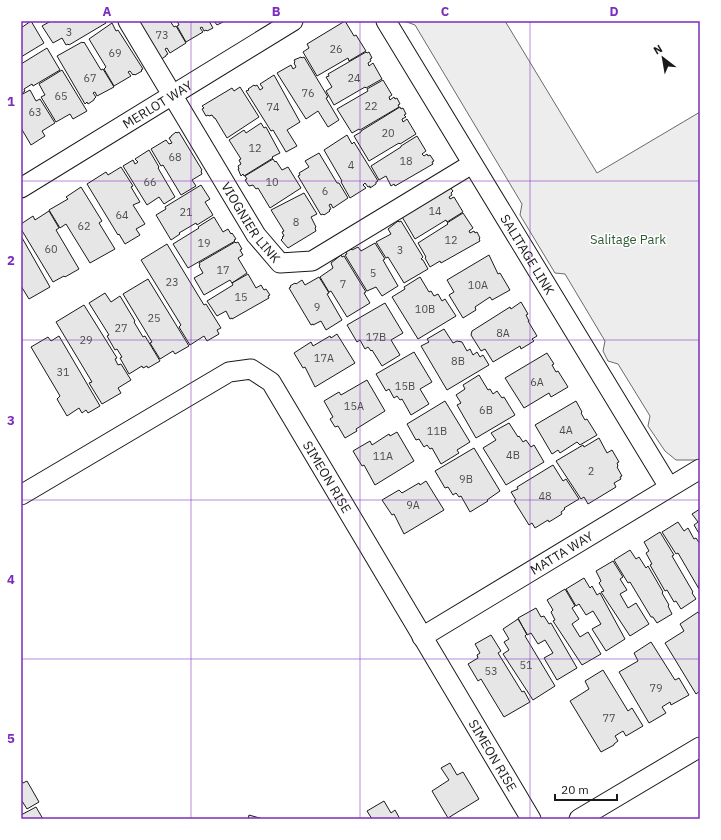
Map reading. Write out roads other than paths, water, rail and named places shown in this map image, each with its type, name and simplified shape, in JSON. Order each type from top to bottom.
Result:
[{"type":"street","points":[[128,21],[172,95]]},
{"type":"street","name":"MERLOT WAY","points":[[21,188],[293,21]]},
{"type":"street","name":"SALITAGE LINK","points":[[386,21],[669,487]]},
{"type":"street","name":"VIOGNIER LINK","points":[[172,95],[256,235],[280,263],[312,261],[472,164]]},
{"type":"street","name":"SIMEON RISE","points":[[21,495],[229,372],[250,369],[271,382],[531,819]]},
{"type":"street","name":"MATTA WAY","points":[[422,637],[700,469]]},
{"type":"street","points":[[579,819],[700,747]]},
{"type":"park label","name":"Salitage Park","points":[[628,239]]}]
